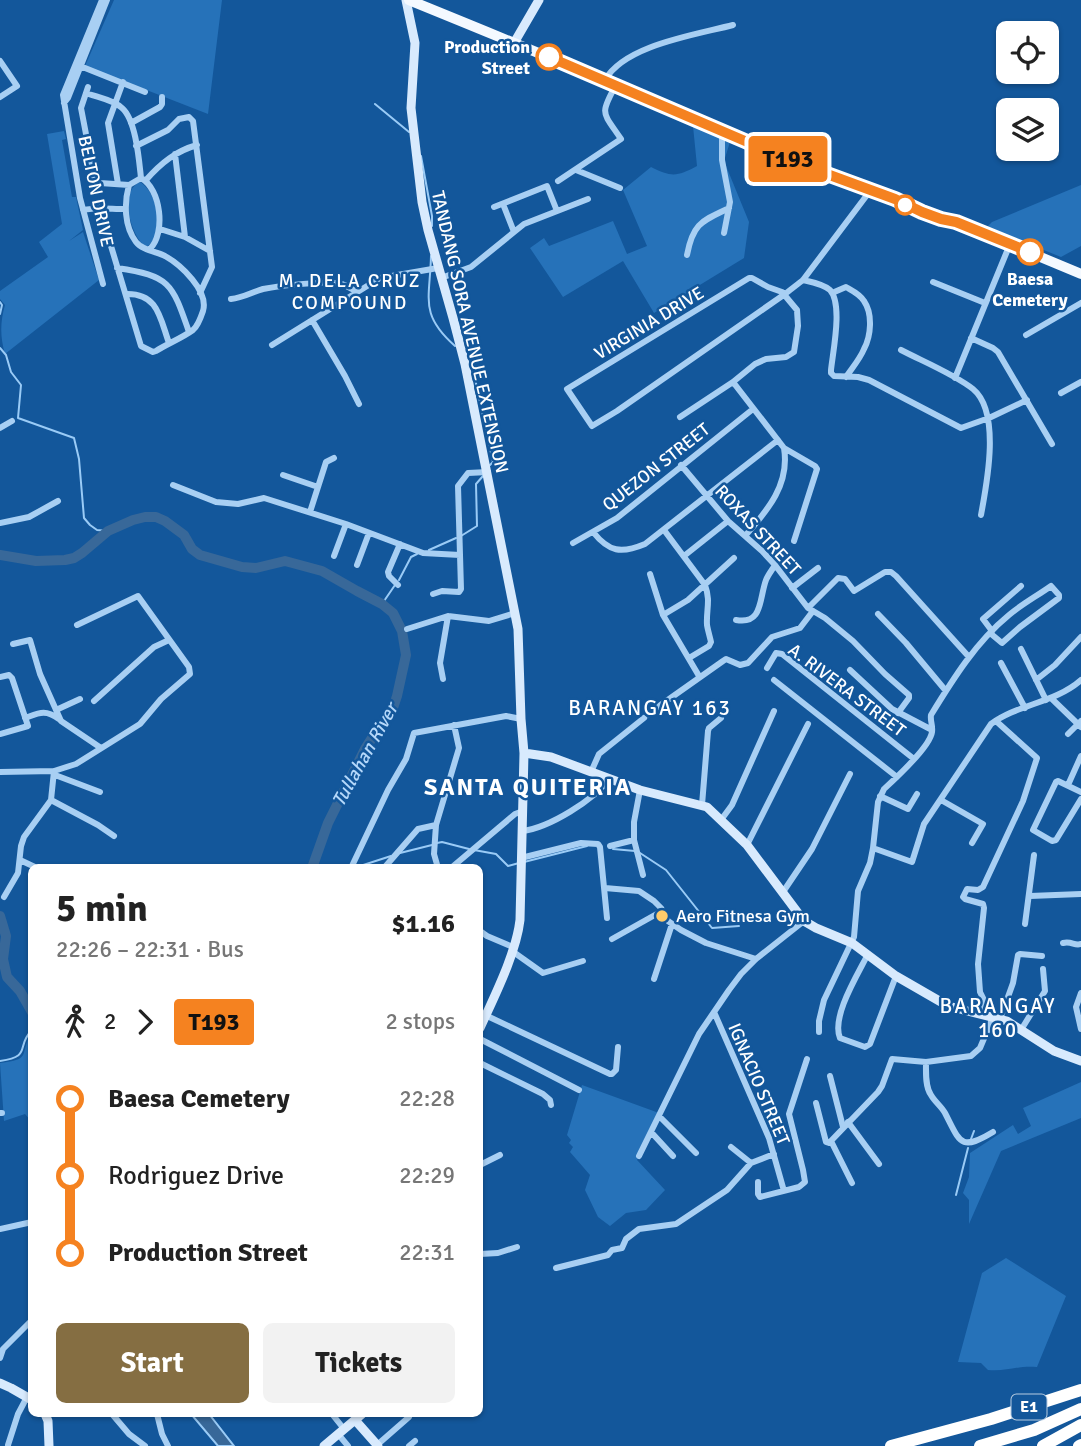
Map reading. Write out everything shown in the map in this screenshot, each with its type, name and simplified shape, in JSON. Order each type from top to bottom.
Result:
[{"type":"highway","name":"E1","points":[[891,1446],[984,1421],[1081,1390]]},
{"type":"highway","name":"E1","points":[[980,1446],[1034,1430],[1081,1409]]},
{"type":"highway","name":"E1","points":[[1043,1446],[1081,1425]]},
{"type":"main road","points":[[408,0],[816,170],[870,191],[943,214],[956,222],[1081,274]]},
{"type":"main road","name":"TANDANG SORA AVENUE EXTENSION","points":[[408,0],[415,43],[411,97],[414,146],[422,202],[462,354],[488,472],[519,642],[524,753],[520,920],[513,949],[483,1020]]},
{"type":"main road","points":[[514,43],[539,0]]},
{"type":"main road","points":[[524,753],[551,757],[640,790],[710,809],[747,845],[804,921],[852,943],[896,976],[948,1006],[1014,1025],[1054,1051],[1081,1061]]},
{"type":"main road","points":[[0,1384],[28,1398]]},
{"type":"main road","points":[[46,1417],[49,1446]]},
{"type":"main road","points":[[324,1446],[358,1417],[378,1446]]},
{"type":"street","name":"BELTON DRIVE","points":[[64,103],[104,0]]},
{"type":"street","name":"BELTON DRIVE","points":[[103,284],[83,213],[63,95],[104,0]]},
{"type":"street","points":[[605,80],[617,66],[659,44],[733,25]]},
{"type":"street","points":[[0,61],[17,86],[0,97]]},
{"type":"street","points":[[80,66],[145,92]]},
{"type":"street","points":[[118,184],[108,123],[123,82]]},
{"type":"street","points":[[558,181],[621,139],[604,112],[616,85]]},
{"type":"street","points":[[150,249],[160,229],[157,203],[144,179],[131,123],[122,108],[87,90],[81,108],[95,181],[129,185],[144,179],[175,154],[197,145]]},
{"type":"street","points":[[131,123],[160,107],[162,97]]},
{"type":"street","points":[[136,146],[168,130],[179,119],[189,117],[193,121],[212,267],[200,293]]},
{"type":"street","points":[[724,233],[729,208],[729,189],[722,160],[722,145],[726,133]]},
{"type":"street","points":[[175,154],[185,237]]},
{"type":"street","points":[[576,170],[620,188]]},
{"type":"street","points":[[102,209],[141,346],[153,352],[196,328],[204,307],[200,293],[188,274],[178,265],[140,246],[133,237],[125,209],[129,185]]},
{"type":"street","points":[[494,206],[547,186],[556,211]]},
{"type":"street","points":[[680,417],[760,361],[793,352],[799,316],[785,294],[803,280],[870,191]]},
{"type":"street","points":[[272,345],[385,277],[440,273],[471,267],[531,220],[587,199]]},
{"type":"street","points":[[503,204],[514,232]]},
{"type":"street","points":[[687,255],[692,234],[697,227],[729,208]]},
{"type":"street","points":[[83,213],[102,209],[125,209]]},
{"type":"street","points":[[160,229],[185,237],[210,251]]},
{"type":"street","points":[[955,378],[1010,243]]},
{"type":"street","points":[[117,268],[152,275],[171,288],[189,332]]},
{"type":"street","name":"VIRGINIA DRIVE","points":[[749,278],[785,294],[592,426],[568,392],[569,387],[749,278]]},
{"type":"street","points":[[803,280],[817,283],[832,293],[837,310],[831,372],[834,376],[869,380],[956,426],[966,427],[1027,400]]},
{"type":"street","points":[[933,282],[985,303]]},
{"type":"street","points":[[231,299],[267,289],[301,285],[339,283],[357,292]]},
{"type":"street","points":[[832,293],[846,288],[860,296],[868,310],[866,347],[846,377]]},
{"type":"street","points":[[126,294],[140,295],[152,303],[169,343]]},
{"type":"street","points":[[1026,335],[1081,303]]},
{"type":"street","points":[[312,320],[359,404]]},
{"type":"street","points":[[971,338],[999,352],[1052,444]]},
{"type":"street","points":[[901,350],[973,389],[985,406],[989,418],[988,476],[981,515]]},
{"type":"street","points":[[733,382],[784,448],[815,466],[817,471],[794,541]]},
{"type":"street","points":[[1061,393],[1081,382]]},
{"type":"street","name":"QUEZON STREET","points":[[573,543],[617,518],[753,409]]},
{"type":"street","points":[[0,428],[12,421]]},
{"type":"street","points":[[593,532],[607,547],[625,549],[645,544],[778,440]]},
{"type":"street","points":[[745,536],[772,503],[780,487],[786,467],[784,448]]},
{"type":"street","points":[[310,512],[327,460],[334,458]]},
{"type":"street","name":"ROXAS STREET","points":[[681,465],[728,521],[775,565],[811,609],[853,641],[910,696],[898,713]]},
{"type":"street","points":[[432,594],[442,591],[459,592],[461,589],[458,486],[468,473],[488,472]]},
{"type":"street","points":[[283,475],[318,487]]},
{"type":"street","points":[[173,485],[216,502],[238,504],[264,498],[429,555],[460,555]]},
{"type":"street","points":[[0,523],[29,517],[58,500]]},
{"type":"street","points":[[684,556],[728,521]]},
{"type":"street","points":[[334,556],[345,524]]},
{"type":"street","points":[[664,530],[705,585],[709,600],[707,621],[711,642],[689,658]]},
{"type":"street","points":[[357,565],[369,533]]},
{"type":"street","points":[[398,585],[388,576],[388,572],[400,544]]},
{"type":"street","points":[[663,615],[688,600],[734,558]]},
{"type":"street","points":[[736,620],[751,620],[758,612],[766,580],[775,565]]},
{"type":"street","points":[[792,588],[818,569]]},
{"type":"street","points":[[654,709],[726,659],[740,665],[748,663],[772,637],[797,629],[838,578],[845,579],[854,591],[885,572],[891,572],[969,657]]},
{"type":"street","points":[[650,574],[663,615],[699,676]]},
{"type":"street","points":[[819,1032],[824,1000],[854,937],[858,891],[870,863],[880,796],[931,736],[931,715],[969,657],[991,632],[1010,614],[1051,586],[1059,598],[1002,643],[991,632],[983,619],[1021,586]]},
{"type":"street","points":[[54,773],[76,764],[140,724],[161,699],[190,674],[189,667],[139,596],[77,625]]},
{"type":"street","points":[[407,629],[447,616],[489,621],[515,613]]},
{"type":"street","points":[[878,614],[946,691]]},
{"type":"street","points":[[443,679],[440,663],[447,616]]},
{"type":"street","points":[[1036,680],[1055,665],[1081,637]]},
{"type":"street","points":[[13,644],[30,640],[40,674],[61,720]]},
{"type":"street","points":[[94,701],[155,647],[169,640]]},
{"type":"street","points":[[1021,649],[1048,699],[1080,724],[1068,734]]},
{"type":"street","name":"A. RIVERA STREET","points":[[767,668],[776,653],[782,654],[914,759]]},
{"type":"street","points":[[1001,663],[1025,708]]},
{"type":"street","points":[[850,670],[898,713],[932,730]]},
{"type":"street","points":[[0,677],[9,675],[12,678],[27,726],[0,734]]},
{"type":"street","name":"A. RIVERA STREET","points":[[774,680],[897,777]]},
{"type":"street","points":[[873,848],[912,862],[924,824],[988,728],[996,721],[1069,690],[1081,680]]},
{"type":"street","points":[[56,710],[80,699]]},
{"type":"street","points":[[722,820],[732,804],[774,711]]},
{"type":"street","points":[[25,718],[44,712],[52,714],[101,748]]},
{"type":"street","points":[[353,864],[406,759],[417,731],[506,716],[521,719]]},
{"type":"street","points":[[591,772],[598,754],[644,718]]},
{"type":"street","points":[[702,805],[708,731],[721,718]]},
{"type":"street","points":[[982,1014],[984,1000],[978,964],[984,908],[983,904],[965,900],[963,897],[967,889],[981,889],[985,885],[1023,801],[1037,758],[996,721]]},
{"type":"street","points":[[747,845],[808,724]]},
{"type":"street","points":[[437,864],[434,854],[436,825],[458,754],[459,744],[454,725]]},
{"type":"street","points":[[1068,785],[1081,756]]},
{"type":"street","points":[[0,772],[54,773],[100,792]]},
{"type":"street","points":[[4,897],[18,873],[24,837],[51,800],[54,773]]},
{"type":"street","points":[[783,892],[812,849],[848,777],[838,775]]},
{"type":"street","points":[[522,831],[536,829],[563,816],[588,799],[610,778]]},
{"type":"street","points":[[1081,792],[1057,781],[1033,828],[1034,832],[1052,841],[1056,840],[1081,799]]},
{"type":"street","points":[[640,790],[634,839],[643,875]]},
{"type":"street","points":[[880,796],[908,809],[917,794]]},
{"type":"street","points":[[51,800],[114,836]]},
{"type":"street","points":[[941,800],[983,824],[972,843]]},
{"type":"street","points":[[456,864],[515,814],[523,811]]},
{"type":"street","points":[[387,864],[418,829],[436,825]]},
{"type":"street","points":[[610,846],[634,839]]},
{"type":"street","points":[[521,858],[580,843],[598,844],[607,918]]},
{"type":"street","points":[[1025,924],[1034,855]]},
{"type":"street","points":[[20,860],[28,864]]},
{"type":"street","points":[[605,888],[639,891],[654,901],[672,924],[706,943],[756,959]]},
{"type":"street","points":[[1030,895],[1081,894]]},
{"type":"street","points":[[612,939],[662,911]]},
{"type":"street","name":"IGNACIO STREET","points":[[784,1192],[774,1154],[754,1102],[714,1013],[734,982],[756,959],[804,921]]},
{"type":"street","points":[[654,979],[672,924]]},
{"type":"street","points":[[483,933],[513,949],[543,973],[583,961]]},
{"type":"street","points":[[1063,943],[1081,944]]},
{"type":"street","points":[[830,1142],[883,1086],[892,1059],[926,1062],[971,1056],[980,1048],[1013,983],[1021,945]]},
{"type":"street","points":[[868,954],[844,1004],[838,1027],[840,1038],[865,1047],[870,1044],[896,976]]},
{"type":"street","points":[[1020,954],[1042,956]]},
{"type":"street","points":[[1021,1030],[1045,991],[1043,968]]},
{"type":"street","points":[[1081,993],[1076,1007],[1081,1029]]},
{"type":"street","points":[[639,1156],[699,1034],[714,1013]]},
{"type":"street","points":[[485,1015],[610,1074],[616,1070],[618,1047]]},
{"type":"street","points":[[483,1041],[579,1090]]},
{"type":"street","points":[[758,1182],[760,1197],[799,1187],[805,1182],[789,1111],[807,1059]]},
{"type":"street","points":[[926,1062],[929,1093],[943,1109],[959,1139],[976,1143],[993,1132]]},
{"type":"street","points":[[483,1064],[542,1094],[550,1100],[551,1105]]},
{"type":"street","points":[[830,1076],[845,1125],[879,1164]]},
{"type":"street","points":[[816,1103],[826,1142],[830,1142],[852,1183]]},
{"type":"street","points":[[659,1116],[695,1153]]},
{"type":"street","points":[[651,1132],[674,1156]]},
{"type":"street","points":[[731,1147],[751,1163]]},
{"type":"street","points":[[556,1268],[622,1248],[626,1239],[642,1228],[675,1225],[727,1190],[751,1163],[774,1154]]},
{"type":"street","points":[[483,1164],[500,1155]]},
{"type":"street","points":[[0,1229],[28,1223]]},
{"type":"street","points":[[483,1254],[498,1253],[517,1247]]},
{"type":"street","points":[[0,1358],[3,1349],[28,1325]]},
{"type":"street","points":[[8,1445],[18,1414],[28,1400]]},
{"type":"street","points":[[115,1417],[129,1434],[145,1446]]},
{"type":"street","points":[[158,1417],[168,1446]]},
{"type":"street","points":[[334,1417],[348,1446]]},
{"type":"street","points":[[378,1446],[409,1417]]},
{"type":"shaded area","points":[[114,0],[222,0],[208,114],[85,66]]},
{"type":"shaded area","points":[[693,126],[730,142],[724,161],[749,222],[744,258],[654,313],[623,261],[563,297],[530,248],[544,238],[549,246],[613,221],[627,254],[647,246],[623,190],[651,167],[674,174],[697,166]]},
{"type":"shaded area","points":[[64,131],[66,139],[62,140],[72,197],[76,197],[83,230],[69,241],[83,232],[99,280],[5,354],[1,330],[5,305],[0,299],[0,291],[48,257],[39,242],[62,224],[47,134]]},
{"type":"shaded area","points":[[140,182],[151,195],[157,212],[156,231],[148,246],[138,239],[129,212],[130,194]]},
{"type":"shaded area","name":"Baesa Cemetery","points":[[1081,185],[1081,246],[1061,257],[987,227],[992,222]]},
{"type":"shaded area","points":[[28,1041],[28,1118],[25,1114],[4,1121],[0,1063],[17,1060],[23,1055]]},
{"type":"shaded area","points":[[1081,1082],[1081,1118],[1001,1151],[969,1224],[969,1200],[963,1193],[969,1177],[970,1153],[1013,1125],[1018,1134],[1031,1126],[1023,1108]]},
{"type":"shaded area","points":[[582,1085],[659,1113],[637,1160],[665,1190],[646,1210],[626,1213],[610,1226],[598,1217],[585,1190],[590,1175],[570,1152],[573,1147],[567,1135]]},
{"type":"shaded area","points":[[1006,1258],[1066,1296],[1037,1367],[988,1370],[981,1363],[958,1362],[982,1273]]},
{"type":"shaded area","points":[[194,1417],[211,1417],[234,1446],[218,1446]]},
{"type":"waterway","points":[[375,104],[409,132]]},
{"type":"waterway","points":[[421,156],[432,226]]},
{"type":"waterway","points":[[431,256],[431,315],[455,346]]},
{"type":"waterway","points":[[0,302],[0,314]]},
{"type":"waterway","points":[[0,348],[6,355],[11,372],[21,385],[18,418],[74,438],[79,459],[84,518],[97,530],[108,531]]},
{"type":"waterway","points":[[468,357],[471,360],[493,462],[490,465]]},
{"type":"waterway","points":[[461,536],[477,526],[476,484],[483,476]]},
{"type":"waterway","name":"Tullahan River","points":[[0,555],[36,561],[74,558],[108,531],[133,520],[156,517],[184,535],[192,549],[200,555],[242,567],[256,568],[285,561],[322,571],[382,604],[393,613],[402,631],[406,655],[397,696],[391,714],[365,749],[328,823],[313,864]]},
{"type":"waterway","points":[[429,550],[456,538]]},
{"type":"waterway","points":[[399,580],[411,557],[417,554]]},
{"type":"waterway","points":[[382,604],[395,585]]},
{"type":"waterway","points":[[437,843],[469,849]]},
{"type":"waterway","points":[[400,853],[432,845]]},
{"type":"waterway","points":[[524,862],[587,846]]},
{"type":"waterway","points":[[613,849],[635,851]]},
{"type":"waterway","points":[[474,850],[496,854],[508,866],[519,863]]},
{"type":"waterway","points":[[640,853],[666,870],[712,928],[739,926]]},
{"type":"waterway","points":[[366,864],[391,856]]},
{"type":"waterway","points":[[0,916],[6,936],[3,959],[7,977],[28,1005]]},
{"type":"waterway","points":[[0,1061],[17,1056],[28,1035]]},
{"type":"waterway","points":[[971,1139],[974,1131]]},
{"type":"waterway","points":[[956,1195],[968,1148]]},
{"type":"tunnel","points":[[644,718],[655,709]]},
{"type":"bus line","name":"T193","points":[[549,57],[816,170],[1030,252]]},
{"type":"place","name":"Production Street","points":[[549,57]]},
{"type":"place","name":"Baesa Cemetery","points":[[1030,252]]},
{"type":"place","name":"Aero Fitnesa Gym","points":[[662,916]]},
{"type":"district","name":"M. DELA CRUZ COMPOUND","points":[[350,292]]},
{"type":"district","name":"BARANGAY 163","points":[[650,708]]},
{"type":"district","name":"SANTA QUITERIA","points":[[528,787]]},
{"type":"district","name":"BARANGAY 160","points":[[998,1018]]}]
